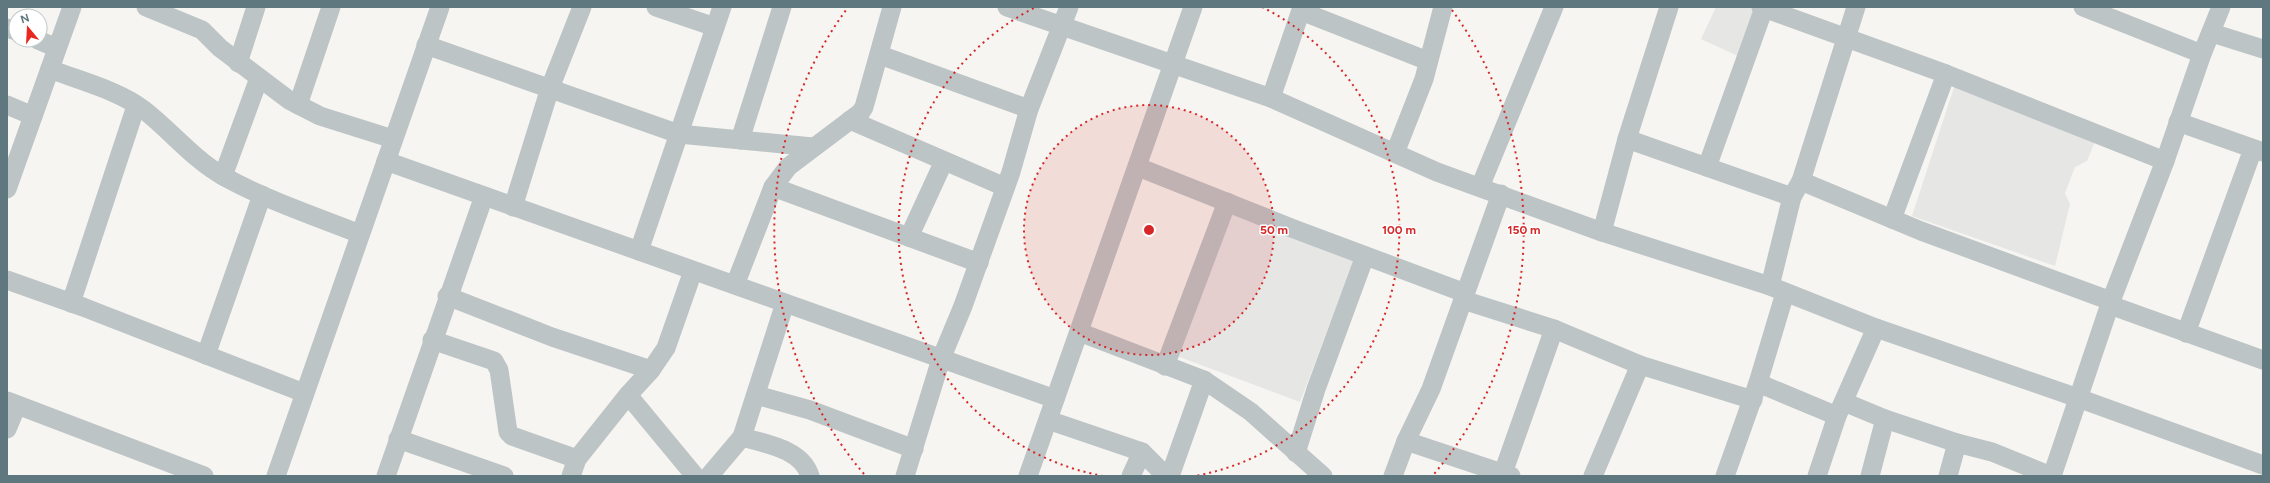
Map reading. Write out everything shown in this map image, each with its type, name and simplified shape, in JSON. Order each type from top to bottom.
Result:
[{"type":"street","points":[[7,189],[72,7]]},
{"type":"street","points":[[146,7],[170,12],[202,30],[238,63],[298,105],[320,116],[393,139]]},
{"type":"street","points":[[238,63],[256,7]]},
{"type":"street","points":[[298,105],[331,7]]},
{"type":"street","points":[[276,476],[440,7]]},
{"type":"street","points":[[513,206],[550,88],[582,7]]},
{"type":"street","points":[[656,7],[715,26]]},
{"type":"street","points":[[639,251],[722,7]]},
{"type":"street","points":[[740,140],[782,7]]},
{"type":"street","points":[[735,285],[773,187],[788,167],[850,120],[864,107],[892,7]]},
{"type":"street","points":[[1007,7],[1271,98],[1437,172],[1602,232],[1777,289],[1876,328],[2078,398],[2263,465]]},
{"type":"street","points":[[905,476],[941,359],[979,263],[1006,187],[1030,109],[1069,7]]},
{"type":"street","points":[[1028,476],[1174,65],[1193,7]]},
{"type":"street","points":[[1395,153],[1424,79],[1443,7]]},
{"type":"street","points":[[1480,187],[1554,7]]},
{"type":"street","points":[[1602,232],[1628,139],[1669,7]]},
{"type":"street","points":[[1725,476],[1756,392],[1797,189],[1856,7]]},
{"type":"street","points":[[2083,7],[2202,54]]},
{"type":"street","points":[[1138,167],[1640,364],[1756,392],[1885,419],[1956,443],[1992,452],[2052,476],[2110,303],[2165,161],[2202,54],[2212,33],[2220,7]]},
{"type":"street","points":[[1707,167],[1763,8],[1946,74],[2165,161]]},
{"type":"street","points":[[1271,98],[1302,9],[1428,61]]},
{"type":"street","points":[[2212,33],[2263,49]]},
{"type":"street","points":[[48,44],[57,48]]},
{"type":"street","points":[[426,45],[679,134],[813,147]]},
{"type":"street","points":[[880,54],[1030,109]]},
{"type":"street","points":[[50,69],[118,96],[143,110],[192,153],[222,176],[360,234]]},
{"type":"street","points":[[1892,219],[1946,74]]},
{"type":"street","points":[[222,176],[259,78]]},
{"type":"street","points":[[7,105],[33,116]]},
{"type":"street","points":[[71,303],[136,106]]},
{"type":"street","points":[[850,120],[1006,187]]},
{"type":"street","points":[[2178,122],[2258,150],[2186,333]]},
{"type":"street","points":[[1628,139],[1707,167],[1797,189],[1892,219],[2186,333],[2263,359]]},
{"type":"street","points":[[386,161],[1055,399]]},
{"type":"street","points":[[909,237],[944,161]]},
{"type":"street","points":[[773,187],[979,263]]},
{"type":"street","points":[[206,355],[262,194]]},
{"type":"street","points":[[1393,476],[1406,441],[1431,389],[1500,194]]},
{"type":"street","points":[[386,476],[447,296],[484,196]]},
{"type":"street","points":[[1165,366],[1227,202]]},
{"type":"street","points":[[1296,453],[1316,389],[1365,256]]},
{"type":"street","points":[[432,340],[494,361],[499,370],[506,426],[512,436],[574,468],[628,395],[650,370],[666,348],[694,271]]},
{"type":"street","points":[[7,280],[71,303],[304,393]]},
{"type":"street","points":[[447,296],[552,337],[650,370]]},
{"type":"street","points":[[709,476],[742,437],[785,303]]},
{"type":"street","points":[[1817,476],[1841,409],[1876,328]]},
{"type":"street","points":[[1406,441],[1507,474],[1554,329]]},
{"type":"street","points":[[1079,332],[1204,380],[1251,412],[1323,476]]},
{"type":"street","points":[[1593,476],[1640,364]]},
{"type":"street","points":[[1170,476],[1204,380]]},
{"type":"street","points":[[628,395],[695,476]]},
{"type":"street","points":[[756,395],[810,410],[914,448]]},
{"type":"street","points":[[7,429],[12,403],[163,469],[204,476]]},
{"type":"street","points":[[1870,476],[1885,419]]},
{"type":"street","points":[[1048,420],[1142,452],[1166,476]]},
{"type":"street","points":[[742,437],[778,448],[794,456],[808,467],[810,476]]},
{"type":"street","points":[[398,439],[504,476]]},
{"type":"street","points":[[1948,476],[1956,443]]},
{"type":"street","points":[[1131,476],[1142,452]]},
{"type":"shaded area","points":[[1716,7],[1754,7],[1759,9],[1738,56],[1701,39]]},
{"type":"shaded area","points":[[1957,78],[2100,129],[2087,161],[2075,167],[2065,193],[2070,204],[2055,266],[1912,216]]},
{"type":"shaded area","points":[[1229,211],[1355,258],[1300,402],[1174,355]]}]
